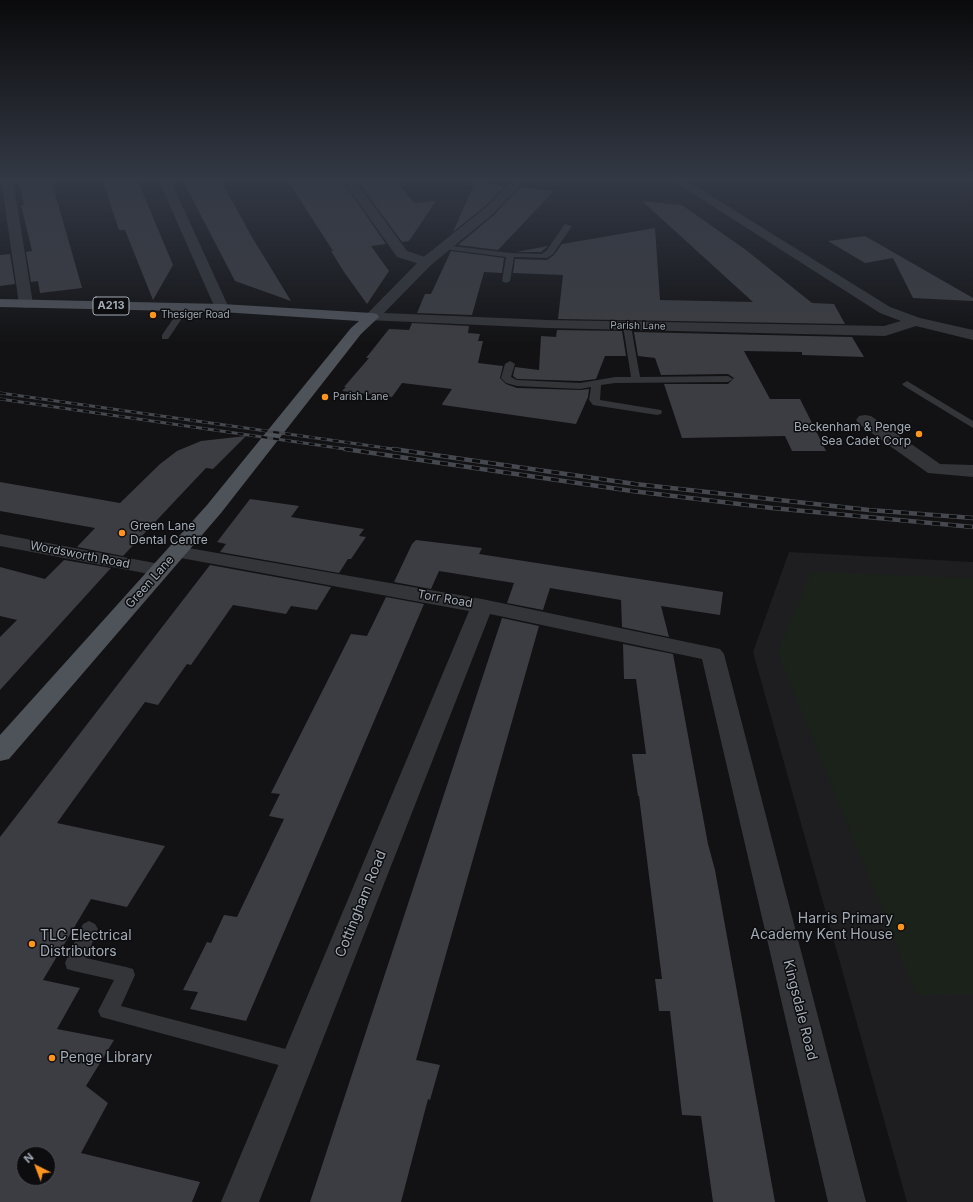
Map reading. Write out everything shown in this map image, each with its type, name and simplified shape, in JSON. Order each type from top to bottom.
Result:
[{"type":"main road","name":"Parish Lane","points":[[0,303],[222,308],[372,318]]},
{"type":"main road","name":"Green Lane","points":[[0,752],[214,509],[356,331],[372,318]]},
{"type":"street","points":[[16,235],[26,304]]},
{"type":"street","points":[[189,235],[222,308]]},
{"type":"street","points":[[388,235],[402,254],[426,262]]},
{"type":"street","points":[[372,318],[426,262],[459,235]]},
{"type":"street","points":[[765,235],[885,310],[915,320],[973,335]]},
{"type":"street","name":"Parish Lane","points":[[372,318],[627,326],[885,331],[915,320]]},
{"type":"street","points":[[865,420],[935,469],[973,471]]},
{"type":"street","name":"Wordsworth Road","points":[[0,540],[160,570]]},
{"type":"street","name":"Torr Road","points":[[176,552],[482,606],[712,654]]},
{"type":"street","name":"Cottingham Road","points":[[240,1202],[482,606]]},
{"type":"street","name":"Kingsdale Road","points":[[712,654],[847,1202]]},
{"type":"lane","points":[[444,247],[510,255],[544,256],[550,252],[562,235]]},
{"type":"lane","points":[[506,281],[510,255]]},
{"type":"lane","points":[[165,337],[185,308]]},
{"type":"lane","points":[[627,326],[636,380]]},
{"type":"lane","points":[[510,364],[506,378],[512,382],[580,386],[636,380],[728,379]]},
{"type":"lane","points":[[597,383],[594,400],[597,403],[657,412]]},
{"type":"lane","points":[[907,384],[973,425]]},
{"type":"lane","points":[[89,929],[74,963],[126,975],[108,1011],[297,1060]]},
{"type":"shaded area","name":"Harris Primary Academy Kent House","points":[[789,552],[973,562],[973,1202],[907,1202],[753,652]]},
{"type":"shaded area","points":[[812,572],[973,578],[973,994],[917,995],[778,652]]},
{"type":"building","points":[[28,235],[67,235],[82,288],[40,293],[38,281],[31,282],[26,252],[32,251]]},
{"type":"building","points":[[127,235],[160,235],[173,265],[153,300]]},
{"type":"building","points":[[211,235],[251,235],[291,301],[235,281]]},
{"type":"building","points":[[323,235],[380,235],[386,244],[371,246],[389,271],[367,304],[344,272],[331,251],[333,251]]},
{"type":"building","points":[[397,235],[413,235],[409,241],[402,242]]},
{"type":"building","points":[[470,235],[512,235],[498,250],[458,245]]},
{"type":"building","points":[[614,235],[655,235],[660,300],[753,302],[679,235],[725,235],[746,250],[812,303],[834,304],[845,324],[558,319],[563,275],[513,273],[515,259],[547,260],[554,255],[562,244]]},
{"type":"building","points":[[865,236],[973,298],[973,301],[913,298],[893,258],[865,263],[828,241]]},
{"type":"building","points":[[548,246],[541,252],[517,252]]},
{"type":"building","points":[[451,251],[504,258],[502,273],[484,272],[472,315],[417,313],[425,294],[431,294]]},
{"type":"building","points":[[10,254],[15,284],[0,286],[0,255]]},
{"type":"building","points":[[412,323],[469,326],[468,333],[480,334],[478,341],[483,341],[478,363],[503,366],[500,378],[506,384],[517,388],[589,389],[588,397],[576,424],[443,405],[442,404],[452,389],[402,383],[392,397],[342,391],[369,358],[366,358],[389,329],[409,330]]},
{"type":"building","points":[[557,330],[622,331],[626,356],[605,356],[596,379],[580,381],[517,379],[513,376],[515,367],[539,370],[541,336],[556,337]]},
{"type":"building","points":[[634,332],[852,337],[864,357],[802,355],[802,352],[744,351],[770,399],[800,399],[826,451],[792,451],[785,436],[682,438],[664,384],[728,384],[734,378],[728,374],[661,375],[655,358],[638,356]]},
{"type":"building","points":[[246,436],[213,469],[206,468],[123,556],[77,547],[95,528],[0,511],[0,482],[120,503],[160,464],[177,451],[201,441]]},
{"type":"building","points":[[250,499],[299,506],[291,517],[364,529],[359,536],[366,537],[351,559],[348,559],[339,573],[220,552],[226,544],[217,542]]},
{"type":"building","points":[[416,540],[482,548],[479,554],[723,592],[720,615],[661,606],[669,637],[622,627],[621,600],[550,588],[543,610],[507,603],[514,583],[439,571],[431,589],[394,582],[412,544]]},
{"type":"building","points":[[64,560],[111,568],[0,690],[0,637],[17,620],[0,616],[0,567],[45,579]]},
{"type":"building","points":[[210,565],[331,587],[317,610],[291,606],[286,614],[233,605],[191,665],[187,664],[158,705],[145,702],[57,823],[165,846],[127,907],[91,899],[43,980],[80,988],[57,1029],[114,1040],[86,1086],[108,1103],[81,1153],[200,1182],[192,1202],[0,1202],[0,837]]},
{"type":"building","points":[[386,597],[424,604],[246,1021],[190,1009],[198,992],[183,990],[207,942],[211,943],[224,915],[237,917],[284,819],[269,816],[280,794],[271,793],[351,634],[367,636]]},
{"type":"building","points":[[502,618],[539,626],[416,1060],[440,1065],[430,1100],[428,1099],[401,1202],[310,1202]]},
{"type":"building","points":[[623,644],[673,654],[708,844],[715,870],[775,1202],[713,1202],[701,1116],[682,1115],[670,1011],[659,1011],[655,979],[662,979],[639,796],[632,754],[646,754],[636,679],[624,679]]},
{"type":"railway","points":[[0,393],[394,449]]},
{"type":"railway","points":[[0,399],[352,450]]},
{"type":"railway","points":[[345,449],[632,491],[772,508],[973,527]]},
{"type":"railway","points":[[394,449],[400,450]]},
{"type":"railway","points":[[394,449],[635,484],[869,510],[973,518]]},
{"type":"place","name":"Thesiger Road","points":[[153,315]]},
{"type":"place","name":"Parish Lane","points":[[325,397]]},
{"type":"place","name":"Beckenham & Penge Sea Cadet Corp","points":[[919,434]]},
{"type":"place","name":"Green Lane Dental Centre","points":[[122,533]]},
{"type":"place","name":"Harris Primary Academy Kent House","points":[[901,927]]},
{"type":"place","name":"TLC Electrical Distributors","points":[[32,944]]},
{"type":"place","name":"Penge Library","points":[[52,1058]]}]
